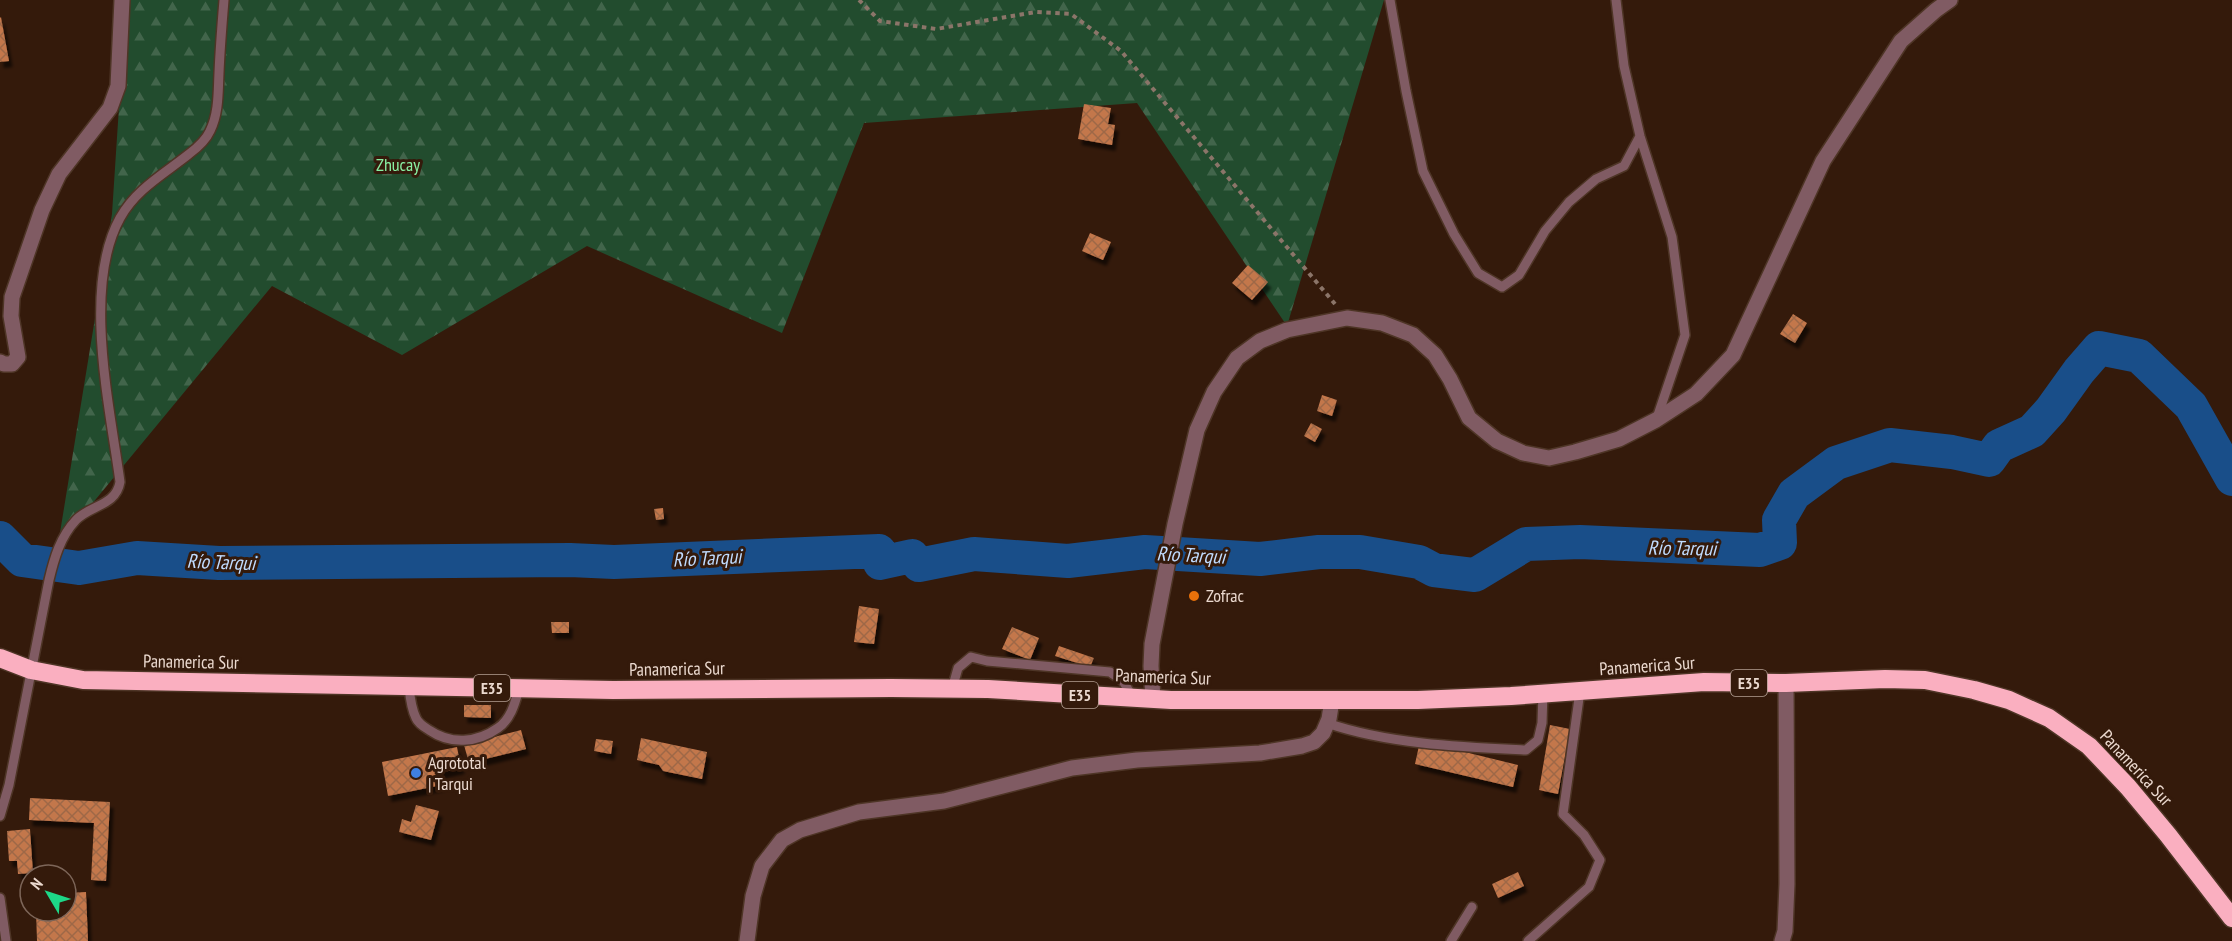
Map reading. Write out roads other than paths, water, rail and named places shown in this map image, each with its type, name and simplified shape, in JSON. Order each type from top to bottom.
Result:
[{"type":"highway","name":"Panamerica Sur","points":[[0,658],[31,670],[83,680],[613,690],[952,689],[1153,699],[1430,699],[1511,696],[1704,682],[1924,680],[2009,700],[2049,718],[2090,746],[2128,787],[2232,918]]},
{"type":"street","points":[[0,362],[12,364],[18,357],[11,316],[12,297],[42,210],[59,174],[110,108],[118,86],[122,0]]},
{"type":"street","points":[[1153,699],[1152,644],[1175,524],[1197,430],[1214,392],[1237,358],[1260,341],[1287,330],[1347,318],[1382,323],[1413,334],[1436,355],[1469,418],[1497,441],[1523,453],[1549,458],[1619,439],[1656,420],[1696,394],[1733,355],[1823,161],[1901,42],[1950,0]]},
{"type":"street","points":[[1782,941],[1785,931],[1787,884],[1786,683]]},
{"type":"street","points":[[747,941],[753,896],[762,866],[782,840],[800,830],[859,812],[944,801],[1072,768],[1137,760],[1260,753],[1302,746],[1314,742],[1323,733],[1332,700]]},
{"type":"lane","points":[[0,816],[9,785],[56,552],[76,519],[110,500],[117,495],[119,489],[100,325],[100,294],[106,258],[120,218],[133,199],[151,182],[190,154],[209,132],[216,110],[224,0]]},
{"type":"lane","points":[[1390,0],[1406,91],[1424,171],[1454,234],[1478,273],[1502,287],[1519,275],[1545,231],[1569,202],[1596,179],[1624,166],[1640,136]]},
{"type":"lane","points":[[1616,0],[1624,66],[1640,136],[1672,237],[1685,335],[1656,420]]},
{"type":"lane","points":[[952,689],[958,668],[971,657],[987,661],[1110,672],[1123,681],[1133,698]]},
{"type":"lane","points":[[409,687],[412,709],[417,721],[441,738],[460,742],[478,738],[499,728],[512,712],[519,689]]},
{"type":"lane","points":[[1528,941],[1589,887],[1600,860],[1584,835],[1563,814],[1580,691]]},
{"type":"lane","points":[[1327,723],[1355,733],[1473,748],[1526,750],[1538,740],[1542,723],[1543,692]]},
{"type":"lane","points":[[0,898],[6,941]]},
{"type":"lane","points":[[1451,941],[1472,907]]},
{"type":"waterway","name":"Río Tarqui","points":[[0,538],[22,560],[79,568],[137,558],[219,563],[570,560],[614,562],[879,551],[880,563],[912,556],[919,565],[974,554],[1068,561],[1145,552],[1260,559],[1319,552],[1360,552],[1419,562],[1434,570],[1475,575],[1526,544],[1580,542],[1760,550],[1780,543],[1779,520],[1794,494],[1836,463],[1890,445],[1952,452],[1989,460],[1999,446],[2032,431],[2099,348],[2139,356],[2191,406],[2232,479]]},
{"type":"place","name":"Zofrac","points":[[1194,596]]},
{"type":"place","name":"Agrototal | Tarqui","points":[[416,773]]},
{"type":"park label","name":"Zhucay","points":[[398,165]]}]
